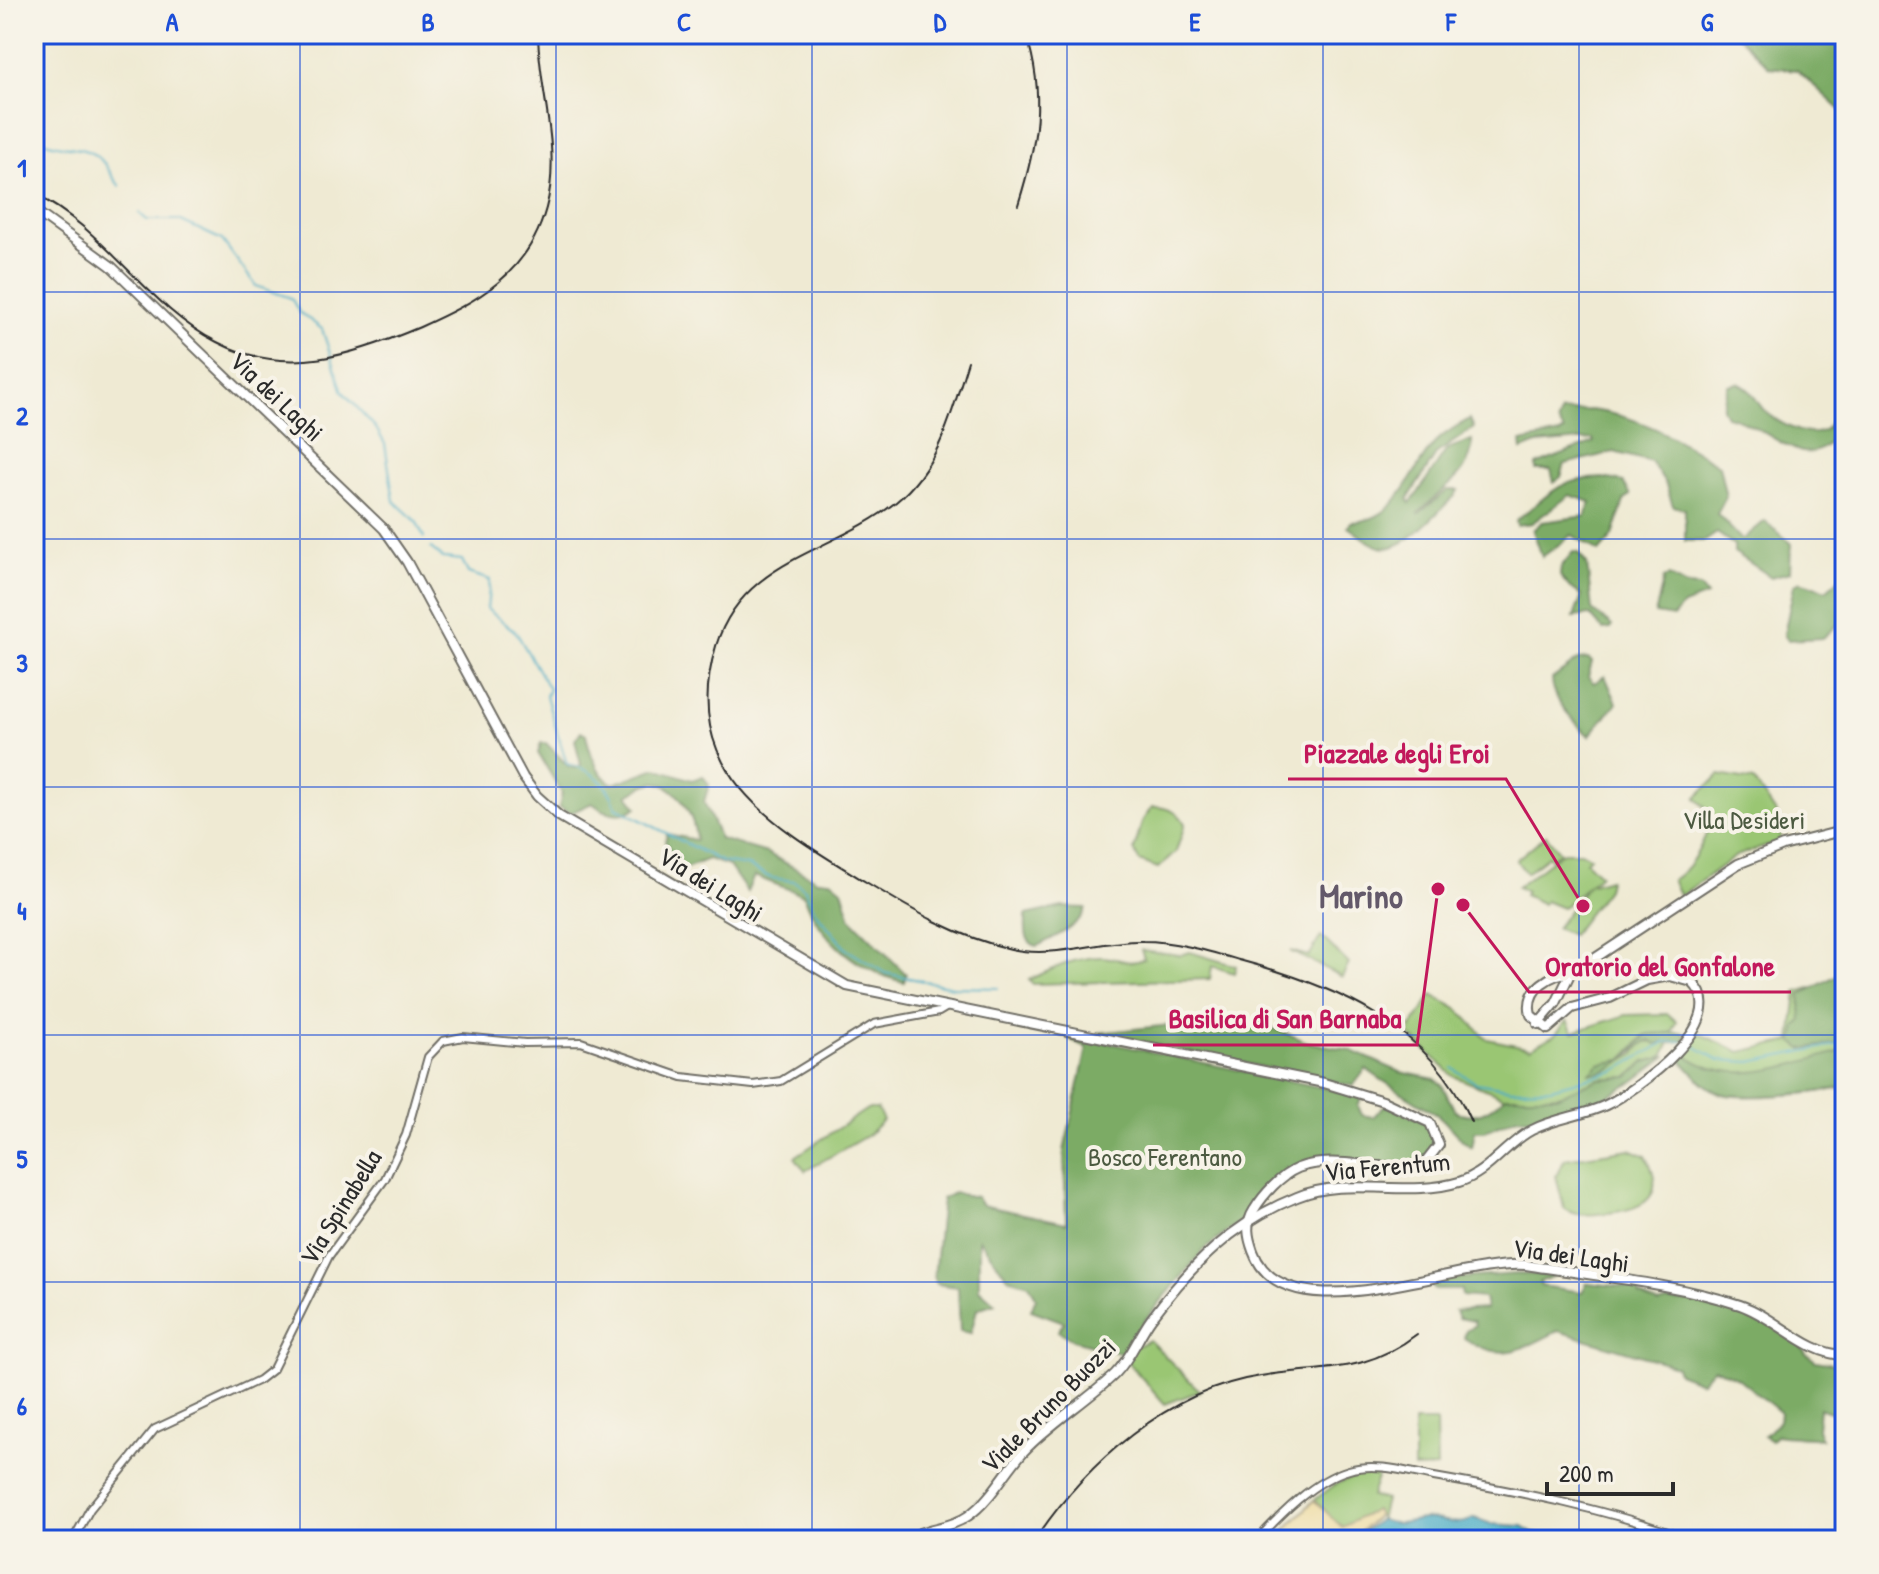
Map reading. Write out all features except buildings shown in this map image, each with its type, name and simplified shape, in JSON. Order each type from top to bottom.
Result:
[{"type":"main road","name":"Via dei Laghi","points":[[34,210],[111,266],[380,524],[407,562],[523,777],[549,808],[837,982],[869,992],[1336,1086],[1420,1116],[1438,1135],[1437,1151],[1420,1165],[1312,1164],[1290,1172],[1273,1187],[1253,1217],[1252,1242],[1269,1276],[1293,1289],[1372,1291],[1447,1272],[1526,1265],[1727,1301],[1765,1316],[1821,1351],[1845,1355]]},
{"type":"main road","points":[[1571,972],[1556,1003],[1538,1024],[1531,1015],[1529,1003],[1547,979],[1571,972],[1738,864],[1783,846],[1845,830]]},
{"type":"main road","name":"Via Ferentum","points":[[1253,1217],[1320,1191],[1424,1186],[1463,1180],[1487,1168],[1533,1129],[1611,1103],[1669,1059],[1691,1037],[1700,1017],[1700,992],[1686,979],[1653,978],[1574,1007],[1550,1028],[1538,1024]]},
{"type":"main road","name":"Via dei Laghi","points":[[1253,1217],[1273,1187]]},
{"type":"main road","points":[[1230,1236],[1242,1236],[1252,1242],[1272,1210],[1265,1201]]},
{"type":"main road","points":[[1230,1236],[1253,1217]]},
{"type":"main road","points":[[1230,1236],[1253,1217]]},
{"type":"main road","name":"Viale Bruno Buozzi","points":[[907,1540],[972,1513],[1023,1452],[1054,1422],[1116,1373],[1151,1319],[1198,1260],[1230,1236]]},
{"type":"street","name":"Via Spinabella","points":[[73,1540],[97,1499],[155,1429],[259,1380],[274,1367],[329,1256],[384,1182],[406,1135],[428,1057],[441,1042],[463,1037],[525,1043],[581,1042],[682,1077],[753,1085],[780,1081],[874,1024],[939,1012],[949,1006]]},
{"type":"street","points":[[1257,1540],[1326,1480],[1351,1469],[1370,1467],[1478,1485],[1602,1512],[1690,1540]]},
{"type":"green space","points":[[1714,34],[1831,34],[1845,42],[1845,114],[1797,70],[1769,67],[1737,35]]},
{"type":"green space","points":[[1738,383],[1750,391],[1763,409],[1776,419],[1802,432],[1825,429],[1845,397],[1838,429],[1825,446],[1816,451],[1806,452],[1785,445],[1744,422],[1726,416],[1722,408],[1728,385]]},
{"type":"green space","points":[[1591,410],[1643,423],[1719,465],[1726,497],[1717,514],[1742,540],[1765,521],[1791,543],[1790,572],[1771,577],[1734,552],[1734,545],[1717,533],[1705,541],[1685,541],[1685,509],[1673,506],[1666,485],[1651,462],[1614,452],[1565,464],[1561,477],[1554,482],[1551,470],[1536,470],[1536,465],[1594,442],[1593,439],[1537,444],[1522,450],[1521,442],[1564,431],[1558,422],[1561,412]]},
{"type":"green space","points":[[1470,419],[1474,428],[1437,453],[1408,499],[1410,503],[1447,449],[1472,440],[1471,452],[1461,472],[1418,514],[1448,490],[1458,490],[1455,496],[1420,530],[1399,544],[1380,547],[1348,527],[1351,522],[1368,520],[1381,514],[1392,505],[1434,444]]},
{"type":"green space","points":[[1603,478],[1623,482],[1631,495],[1624,501],[1613,536],[1599,552],[1572,535],[1542,557],[1533,530],[1542,522],[1586,516],[1591,502],[1570,495],[1532,523],[1517,525],[1516,520],[1564,485]]},
{"type":"green space","points":[[1573,552],[1578,553],[1587,564],[1592,610],[1612,626],[1610,629],[1603,630],[1590,615],[1574,617],[1582,595],[1570,588],[1560,576],[1561,567]]},
{"type":"green space","points":[[1845,573],[1843,620],[1823,638],[1788,640],[1784,635],[1794,585],[1800,581],[1826,590]]},
{"type":"green space","points":[[1669,576],[1686,586],[1700,587],[1707,596],[1683,605],[1673,617],[1655,614],[1664,578]]},
{"type":"green space","points":[[1588,659],[1592,662],[1588,677],[1594,683],[1605,676],[1617,703],[1589,736],[1560,703],[1552,679],[1578,660]]},
{"type":"green space","points":[[581,731],[586,734],[598,769],[613,784],[656,768],[692,780],[703,776],[709,785],[704,802],[720,839],[767,853],[817,880],[831,880],[842,889],[851,919],[906,974],[904,982],[871,970],[842,951],[819,926],[804,895],[754,876],[747,892],[729,866],[708,859],[681,870],[665,842],[667,834],[696,840],[695,832],[690,814],[680,798],[666,786],[650,783],[628,795],[637,807],[626,813],[608,812],[592,803],[571,813],[559,807],[562,793],[538,753],[541,743],[546,743],[569,767],[576,768],[581,765],[575,740]]},
{"type":"green space","name":"Villa Desideri","points":[[1719,775],[1754,781],[1780,819],[1781,842],[1736,856],[1680,896],[1672,880],[1693,860],[1714,816],[1696,798]]},
{"type":"green space","points":[[1152,807],[1172,811],[1185,824],[1176,852],[1158,868],[1139,861],[1134,850],[1143,820]]},
{"type":"green space","points":[[1546,835],[1560,852],[1551,859],[1548,856],[1526,873],[1516,860]]},
{"type":"green space","points":[[1563,852],[1581,852],[1590,857],[1586,861],[1600,875],[1562,908],[1524,895],[1526,891],[1517,887]]},
{"type":"green space","points":[[1609,879],[1607,889],[1572,935],[1556,928],[1588,885]]},
{"type":"green space","points":[[1062,907],[1086,908],[1066,931],[1037,946],[1029,941],[1026,915]]},
{"type":"green space","points":[[1321,936],[1349,964],[1342,977],[1290,951],[1309,956]]},
{"type":"green space","points":[[1141,950],[1180,955],[1190,952],[1236,966],[1234,973],[1212,966],[1210,979],[1033,984],[1029,980],[1082,959],[1101,957],[1138,961],[1144,959]]},
{"type":"green space","points":[[1835,976],[1845,980],[1845,1087],[1781,1095],[1730,1095],[1708,1087],[1678,1056],[1699,1033],[1740,1052],[1791,1041],[1797,992],[1824,984]]},
{"type":"green space","points":[[1835,976],[1845,980],[1845,1042],[1802,1049],[1793,1042],[1797,1026],[1802,1021],[1800,995]]},
{"type":"green space","points":[[1432,995],[1458,1009],[1487,1039],[1531,1048],[1556,1034],[1567,1020],[1573,1032],[1626,1015],[1668,1014],[1677,1022],[1671,1034],[1645,1035],[1623,1060],[1634,1054],[1644,1042],[1684,1040],[1670,1043],[1663,1056],[1628,1077],[1599,1079],[1565,1094],[1528,1098],[1502,1096],[1453,1076],[1408,1033]],"holes":[[[1623,1060],[1601,1072],[1599,1065]]]},
{"type":"green space","points":[[1215,1020],[1265,1025],[1307,1042],[1350,1050],[1400,1072],[1435,1079],[1442,1085],[1455,1111],[1470,1115],[1488,1110],[1505,1096],[1558,1096],[1599,1079],[1628,1077],[1645,1062],[1667,1056],[1630,1084],[1596,1102],[1537,1119],[1517,1117],[1485,1131],[1475,1131],[1472,1147],[1435,1113],[1366,1069],[1353,1086],[1098,1033]]},
{"type":"green space","points":[[1681,1032],[1687,1035],[1684,1040],[1656,1044],[1650,1040],[1615,1066],[1599,1073],[1590,1073],[1599,1064],[1622,1060],[1648,1034]]},
{"type":"green space","name":"Bosco Ferentano","points":[[1072,1035],[1362,1096],[1358,1106],[1362,1115],[1373,1117],[1385,1105],[1426,1122],[1437,1142],[1430,1158],[1413,1164],[1325,1161],[1279,1175],[1243,1219],[1203,1251],[1145,1320],[1125,1354],[1073,1340],[1058,1331],[1064,1322],[1031,1310],[1036,1297],[1029,1284],[1008,1278],[979,1239],[979,1289],[995,1303],[977,1309],[971,1333],[960,1331],[958,1287],[936,1284],[934,1277],[942,1199],[954,1193],[976,1197],[982,1205],[1066,1223],[1064,1151],[1087,1048],[1068,1038]]},
{"type":"green space","points":[[1845,1050],[1845,1087],[1762,1096],[1720,1093],[1708,1087],[1678,1056],[1682,1052],[1701,1064],[1741,1072],[1783,1067]]},
{"type":"green space","points":[[867,1109],[877,1109],[883,1120],[868,1135],[805,1171],[795,1157]]},
{"type":"green space","points":[[1630,1149],[1646,1156],[1652,1170],[1654,1182],[1649,1198],[1632,1208],[1608,1213],[1579,1214],[1564,1208],[1556,1176],[1565,1159]]},
{"type":"green space","points":[[1517,1274],[1555,1275],[1540,1282],[1541,1286],[1582,1292],[1587,1283],[1637,1288],[1640,1296],[1659,1304],[1668,1301],[1708,1302],[1750,1312],[1796,1338],[1806,1354],[1816,1361],[1845,1366],[1845,1417],[1819,1408],[1817,1429],[1821,1439],[1777,1435],[1771,1441],[1764,1436],[1779,1421],[1780,1412],[1738,1378],[1714,1368],[1701,1382],[1678,1373],[1676,1366],[1558,1331],[1511,1351],[1489,1350],[1464,1338],[1466,1330],[1475,1325],[1474,1321],[1458,1318],[1455,1311],[1486,1309],[1484,1298],[1462,1296],[1461,1290],[1435,1290],[1430,1284],[1430,1280]]},
{"type":"green space","points":[[1149,1340],[1200,1391],[1165,1404],[1126,1360],[1134,1347]]},
{"type":"green space","points":[[1414,1422],[1436,1422],[1437,1468],[1414,1469]]},
{"type":"green space","points":[[1357,1475],[1378,1475],[1371,1496],[1385,1500],[1380,1519],[1375,1510],[1342,1528],[1314,1500],[1336,1484]]},
{"type":"sand","points":[[1314,1500],[1342,1527],[1375,1510],[1378,1515],[1352,1540],[1276,1540]]},
{"type":"water","points":[[1474,1518],[1492,1524],[1523,1526],[1545,1540],[1352,1540],[1380,1519],[1395,1523],[1430,1519],[1462,1523]]},
{"type":"waterway","points":[[34,137],[90,152],[104,163],[120,186]]},
{"type":"waterway","points":[[139,213],[147,220],[179,220],[222,240],[256,286],[291,298],[299,312],[322,329],[343,392],[376,428],[385,444],[394,501],[416,521],[424,538]]},
{"type":"waterway","points":[[431,548],[443,558],[462,560],[468,573],[490,580],[487,609],[516,632],[549,689],[546,696],[567,764],[584,769],[598,778],[609,791],[616,807],[722,862],[748,866],[771,878],[794,881],[805,889],[814,910],[846,949],[885,973],[953,987],[998,988]]},
{"type":"waterway","points":[[1453,1068],[1476,1083],[1512,1089],[1551,1088],[1615,1071],[1666,1042],[1682,1041]]},
{"type":"waterway","points":[[1691,1044],[1719,1060],[1751,1062],[1845,1043]]},
{"type":"railway","points":[[34,194],[83,227],[169,309],[217,342],[269,359],[294,360],[345,354],[420,327],[462,307],[498,282],[527,251],[546,208],[552,164],[538,34]]},
{"type":"railway","points":[[1018,205],[1037,120],[1036,78],[1026,34]]},
{"type":"railway","points":[[968,361],[934,455],[911,488],[872,519],[768,575],[747,594],[729,617],[716,646],[708,690],[710,728],[723,761],[742,790],[768,816],[832,861],[936,922],[991,944],[1044,952],[1126,941],[1155,941],[1215,953],[1274,970],[1343,997],[1405,1035],[1431,1059],[1453,1088],[1471,1122]]},
{"type":"railway","points":[[1035,1540],[1078,1484],[1104,1458],[1162,1414],[1193,1397],[1261,1376],[1360,1363],[1398,1347],[1417,1334]]},
{"type":"place","name":"Basilica di San Barnaba","points":[[1438,889]]},
{"type":"place","name":"Oratorio del Gonfalone","points":[[1463,905]]},
{"type":"place","name":"Piazzale degli Eroi","points":[[1583,906]]},
{"type":"district","name":"Marino","points":[[1361,896]]}]
